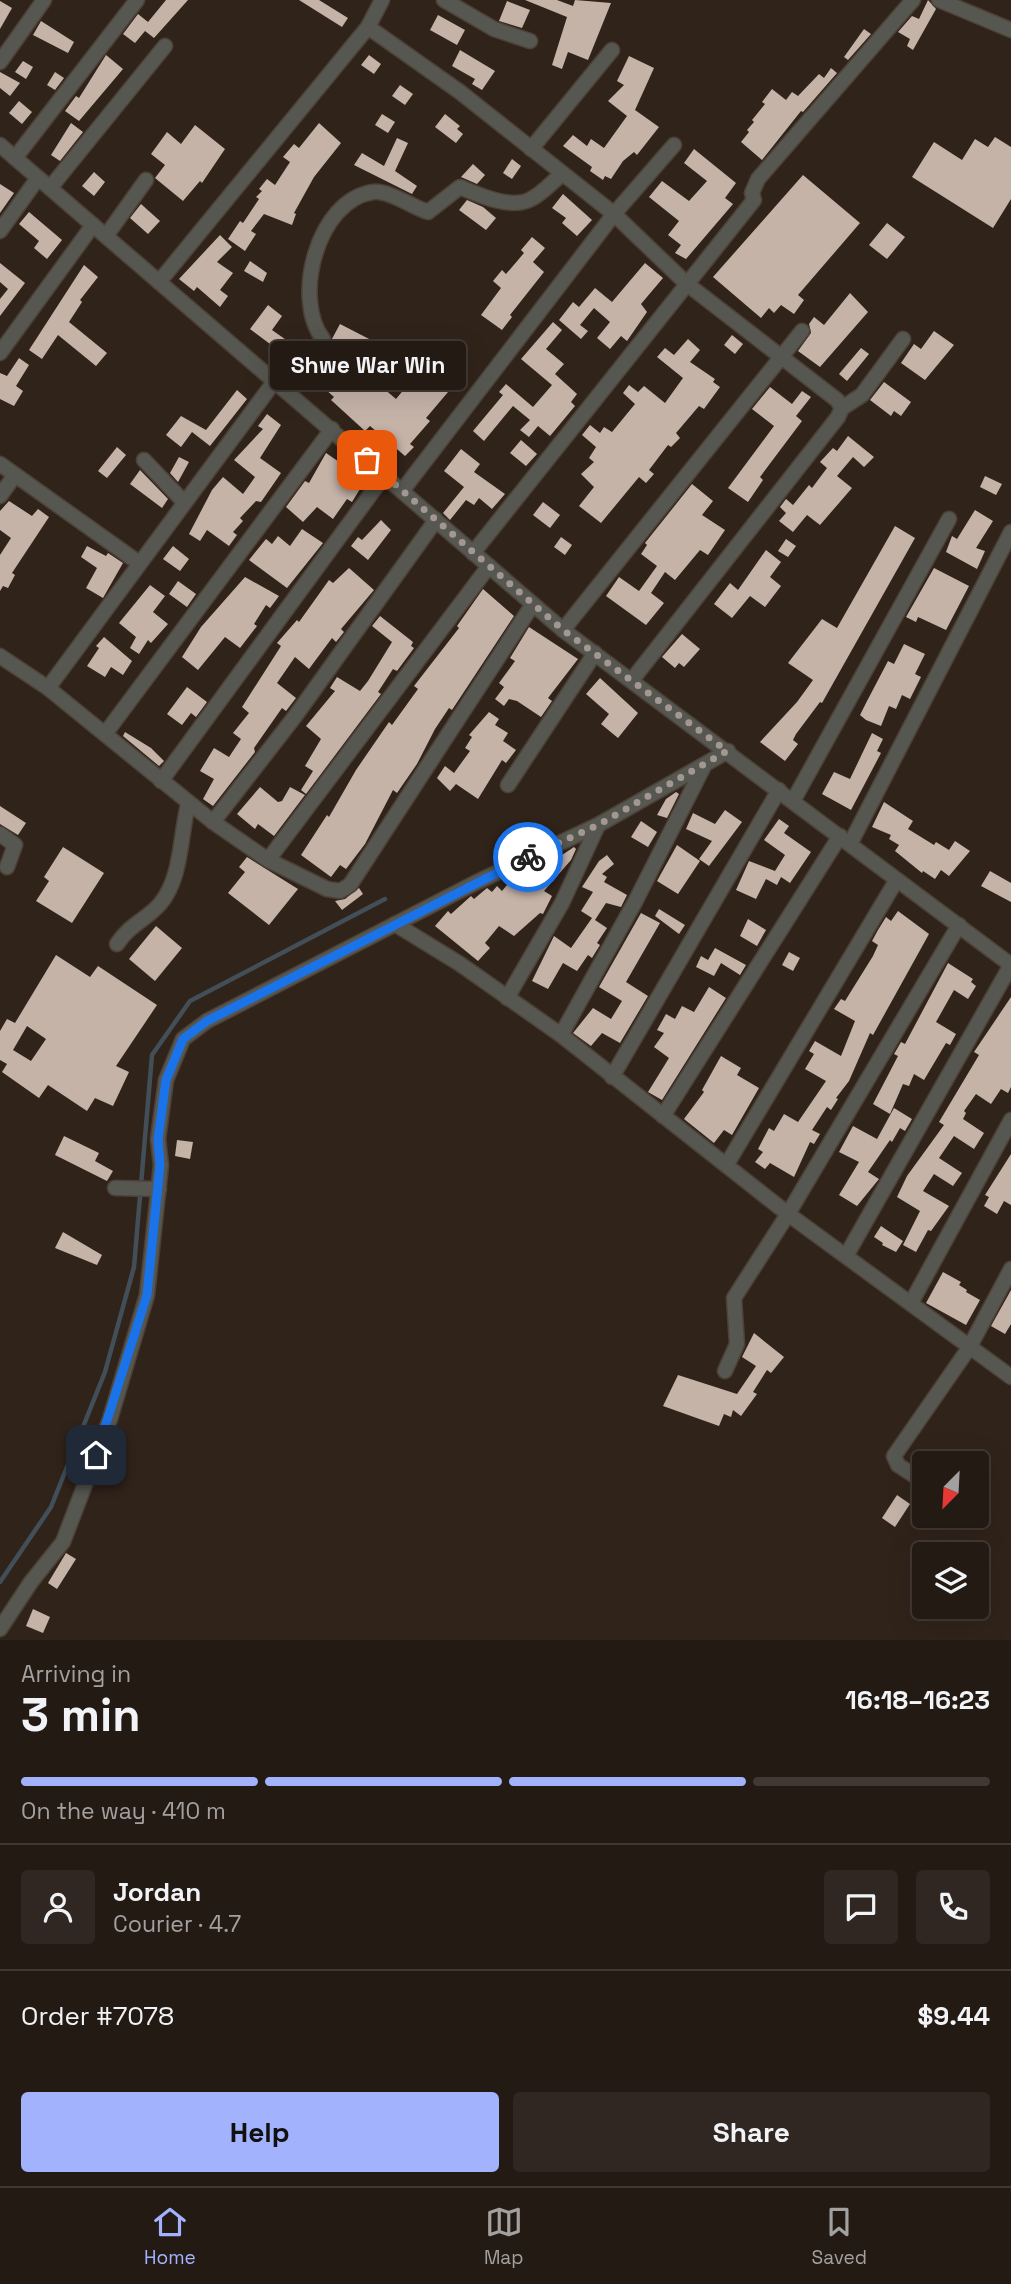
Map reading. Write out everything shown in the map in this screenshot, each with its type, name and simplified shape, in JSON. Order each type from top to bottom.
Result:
[{"type":"street","points":[[0,62],[44,0]]},
{"type":"street","points":[[15,158],[137,0]]},
{"type":"street","points":[[159,282],[368,27],[382,0]]},
{"type":"street","points":[[444,0],[494,29],[530,41]]},
{"type":"street","points":[[473,552],[754,200],[752,193],[758,179],[913,0]]},
{"type":"street","points":[[939,0],[1011,30]]},
{"type":"street","points":[[368,27],[460,92],[614,214],[687,284],[780,358],[820,386],[842,408]]},
{"type":"street","points":[[50,188],[165,47]]},
{"type":"street","points":[[531,149],[612,50]]},
{"type":"street","points":[[0,145],[563,630],[1011,965],[846,1256]]},
{"type":"street","points":[[402,491],[614,214],[674,145]]},
{"type":"street","points":[[323,339],[314,327],[310,313],[314,256],[324,229],[354,196],[376,191],[428,212],[460,187],[480,196],[519,203],[531,200],[562,174]]},
{"type":"street","points":[[0,231],[38,178]]},
{"type":"street","points":[[106,236],[146,180]]},
{"type":"street","points":[[0,353],[93,225]]},
{"type":"street","points":[[563,630],[802,331]]},
{"type":"street","points":[[632,680],[842,408],[862,395],[903,339]]},
{"type":"street","points":[[48,688],[183,501],[274,382]]},
{"type":"street","points":[[105,734],[332,429]]},
{"type":"street","points":[[144,460],[183,501]]},
{"type":"street","points":[[0,464],[139,563]]},
{"type":"street","points":[[0,495],[15,475]]},
{"type":"street","points":[[162,780],[384,476]]},
{"type":"street","points":[[793,801],[949,519]]},
{"type":"street","points":[[213,822],[296,715],[436,520]]},
{"type":"street","points":[[663,1116],[845,840],[1011,531]]},
{"type":"street","points":[[268,860],[489,566]]},
{"type":"street","points":[[0,656],[48,688],[162,780],[188,805],[268,860],[333,891],[349,885],[533,604]]},
{"type":"street","points":[[508,785],[595,653]]},
{"type":"street","points":[[0,1629],[31,1582],[63,1542],[110,1419],[147,1295],[147,1189],[158,1139],[166,1080],[183,1039],[207,1021],[395,924],[598,825],[703,768],[727,751]]},
{"type":"street","points":[[561,1035],[635,902],[703,768]]},
{"type":"street","points":[[612,1077],[779,790]]},
{"type":"street","points":[[117,944],[126,930],[160,903],[168,890],[178,858],[188,805]]},
{"type":"street","points":[[507,998],[562,903],[598,825]]},
{"type":"street","points":[[0,834],[15,845],[7,867]]},
{"type":"street","points":[[727,1164],[896,881]]},
{"type":"street","points":[[395,924],[460,964],[561,1035],[788,1214],[1011,1377]]},
{"type":"street","points":[[725,1371],[737,1344],[734,1298],[788,1214],[959,925]]},
{"type":"street","points":[[911,1304],[1011,1120]]},
{"type":"street","points":[[115,1188],[147,1189]]},
{"type":"street","points":[[912,1474],[898,1465],[894,1456],[969,1348],[1011,1269]]},
{"type":"building","points":[[166,0],[188,0],[154,38],[145,31],[135,43],[123,34],[138,14],[148,22]]},
{"type":"building","points":[[299,0],[319,0],[348,18],[342,27]]},
{"type":"building","points":[[525,0],[557,0],[573,6],[575,0],[611,3],[588,60],[568,52],[562,69],[552,65],[567,17]]},
{"type":"building","points":[[928,0],[936,9],[913,50],[907,46],[910,39],[898,32],[912,16],[919,19]]},
{"type":"building","points":[[0,1],[12,8],[0,29]]},
{"type":"building","points":[[507,1],[530,10],[522,28],[499,21]]},
{"type":"building","points":[[438,15],[465,30],[457,45],[430,30]]},
{"type":"building","points":[[41,21],[74,42],[68,53],[33,35]]},
{"type":"building","points":[[864,29],[871,34],[848,60],[844,57]]},
{"type":"building","points":[[460,50],[495,71],[482,90],[472,84],[475,79],[452,66]]},
{"type":"building","points":[[106,55],[123,69],[79,121],[65,111],[76,96],[79,98]]},
{"type":"building","points":[[369,55],[381,64],[374,74],[361,65]]},
{"type":"building","points":[[629,56],[654,68],[635,110],[659,127],[637,155],[634,152],[623,161],[611,179],[605,176],[603,180],[590,171],[592,167],[563,146],[573,135],[587,146],[591,139],[604,148],[627,116],[608,101],[624,85],[617,81]]},
{"type":"building","points":[[23,61],[33,67],[26,79],[15,72]]},
{"type":"building","points":[[831,68],[837,73],[803,112],[801,111],[762,160],[741,142],[772,89],[786,100],[792,92],[798,96],[819,74],[824,78]]},
{"type":"building","points":[[0,72],[20,83],[10,96],[0,88]]},
{"type":"building","points":[[55,72],[64,78],[55,90],[47,85]]},
{"type":"building","points":[[400,85],[413,94],[405,105],[392,96]]},
{"type":"building","points":[[19,101],[32,112],[22,124],[9,113]]},
{"type":"building","points":[[382,114],[395,122],[388,133],[375,125]]},
{"type":"building","points":[[445,114],[460,126],[457,129],[463,134],[456,143],[435,127]]},
{"type":"building","points":[[71,123],[83,132],[60,161],[51,155]]},
{"type":"building","points":[[319,123],[341,143],[314,177],[294,213],[296,214],[292,225],[264,214],[251,231],[256,234],[245,251],[228,239],[259,199],[256,197],[262,191],[259,189],[267,179],[275,185],[290,162],[283,157],[294,144],[299,148]]},
{"type":"building","points":[[195,125],[225,149],[202,183],[200,181],[183,201],[155,178],[165,165],[151,154],[167,132],[181,144]]},
{"type":"building","points":[[995,137],[1011,147],[1011,199],[993,228],[912,177],[934,142],[962,160],[975,139],[988,147]]},
{"type":"building","points":[[397,138],[408,143],[395,171],[417,186],[412,194],[354,165],[362,153],[384,166]]},
{"type":"building","points":[[694,149],[736,183],[725,198],[733,204],[686,259],[675,253],[681,245],[668,235],[679,221],[649,197],[662,181],[689,201],[707,181],[684,163]]},
{"type":"building","points":[[512,159],[521,166],[512,179],[503,173]]},
{"type":"building","points":[[473,164],[485,175],[477,184],[461,177]]},
{"type":"building","points":[[94,172],[105,182],[94,196],[82,186]]},
{"type":"building","points":[[803,175],[860,223],[798,295],[804,300],[794,314],[781,305],[774,313],[769,308],[761,318],[713,277]]},
{"type":"building","points":[[0,184],[14,193],[0,213]]},
{"type":"building","points":[[563,194],[592,220],[577,236],[562,223],[566,218],[552,208]]},
{"type":"building","points":[[467,200],[483,207],[496,218],[486,230],[459,210]]},
{"type":"building","points":[[141,204],[160,221],[148,234],[130,218]]},
{"type":"building","points":[[29,212],[62,240],[47,259],[34,248],[39,241],[19,224]]},
{"type":"building","points":[[887,223],[905,237],[887,259],[869,245]]},
{"type":"building","points":[[220,235],[232,247],[217,262],[233,273],[220,290],[228,296],[220,307],[197,287],[194,291],[179,279]]},
{"type":"building","points":[[532,237],[545,248],[533,262],[544,272],[510,315],[512,317],[502,330],[481,315],[501,288],[493,281],[502,270],[506,274],[524,253],[521,250]]},
{"type":"building","points":[[250,261],[267,273],[263,282],[244,271]]},
{"type":"building","points":[[0,263],[25,283],[0,316],[0,299],[8,289],[0,282]]},
{"type":"building","points":[[645,263],[663,278],[641,304],[647,312],[627,341],[621,336],[610,349],[597,338],[610,322],[594,308],[580,325],[588,331],[581,339],[559,320],[573,302],[579,307],[595,288],[612,302]]},
{"type":"building","points":[[84,265],[98,277],[80,300],[82,302],[69,322],[107,353],[96,366],[58,335],[42,359],[29,350]]},
{"type":"building","points":[[850,293],[868,312],[820,367],[798,351],[811,333],[809,324],[814,317],[824,325]]},
{"type":"building","points":[[268,305],[282,316],[272,330],[319,363],[340,324],[373,341],[370,345],[376,348],[363,371],[396,399],[410,382],[392,367],[401,357],[405,360],[416,347],[431,359],[439,349],[468,376],[458,388],[454,385],[426,418],[430,421],[410,444],[414,447],[405,456],[370,426],[365,431],[331,400],[334,397],[307,373],[304,377],[275,354],[278,350],[250,329]]},
{"type":"building","points":[[553,322],[562,330],[546,349],[564,364],[555,374],[577,394],[571,402],[575,406],[550,436],[538,426],[529,437],[520,430],[530,420],[513,406],[484,441],[473,431],[503,395],[499,392],[506,384],[533,407],[552,385],[521,359]]},
{"type":"building","points":[[934,331],[954,345],[925,380],[901,363],[914,344],[921,349]]},
{"type":"building","points":[[732,335],[743,344],[735,354],[724,345]]},
{"type":"building","points":[[688,339],[700,350],[690,362],[715,379],[713,382],[720,387],[704,409],[699,406],[676,433],[680,438],[671,447],[668,445],[649,470],[654,474],[646,483],[639,477],[601,523],[579,506],[594,487],[581,474],[594,462],[589,458],[596,447],[582,435],[590,425],[600,433],[604,427],[612,432],[635,404],[623,393],[629,385],[638,392],[644,386],[665,403],[683,378],[657,357],[665,348],[674,355]]},
{"type":"building","points":[[861,348],[869,354],[847,381],[839,374]]},
{"type":"building","points":[[19,358],[29,365],[16,386],[23,391],[14,406],[0,399],[0,373],[7,376]]},
{"type":"building","points":[[884,382],[911,402],[901,416],[894,411],[891,416],[870,400]]},
{"type":"building","points":[[770,387],[792,404],[802,391],[811,397],[796,416],[802,421],[760,477],[763,480],[748,502],[728,488],[774,426],[752,409]]},
{"type":"building","points":[[237,390],[247,399],[210,446],[192,432],[181,447],[166,435],[181,416],[206,430]]},
{"type":"building","points":[[267,414],[281,425],[260,458],[281,473],[261,502],[256,501],[240,518],[243,521],[233,532],[237,535],[229,546],[207,530],[200,541],[189,534],[212,490],[223,477],[243,494],[255,477],[234,460],[263,429],[258,426]]},
{"type":"building","points":[[848,436],[874,457],[864,467],[853,457],[837,476],[852,488],[820,525],[807,515],[793,532],[779,521],[786,513],[780,507],[786,499],[793,505],[809,485],[812,488],[827,468],[820,462],[833,448],[837,451]]},
{"type":"building","points":[[521,440],[537,454],[526,466],[510,453]]},
{"type":"building","points":[[117,447],[126,455],[107,478],[98,471]]},
{"type":"building","points":[[461,449],[480,464],[474,472],[505,494],[492,509],[479,498],[474,505],[466,500],[450,520],[443,513],[464,487],[444,471]]},
{"type":"building","points":[[326,453],[348,468],[344,472],[363,484],[352,502],[347,499],[333,519],[317,507],[303,522],[286,507],[305,481],[309,483]]},
{"type":"building","points":[[179,457],[189,462],[178,482],[170,473]]},
{"type":"building","points":[[140,470],[168,499],[162,508],[130,484]]},
{"type":"building","points":[[985,476],[1002,484],[996,495],[980,487]]},
{"type":"building","points":[[692,484],[713,501],[702,515],[725,530],[708,555],[700,550],[675,580],[665,572],[651,593],[664,603],[646,625],[606,596],[619,577],[639,591],[657,566],[641,554],[647,545],[645,543]]},
{"type":"building","points":[[9,501],[32,516],[38,509],[49,517],[12,573],[15,575],[8,588],[3,586],[0,591],[0,555],[11,538],[0,530],[0,511]]},
{"type":"building","points":[[543,502],[560,515],[550,528],[533,515]]},
{"type":"building","points":[[975,510],[993,521],[976,548],[985,551],[977,569],[946,552],[952,536],[957,539]]},
{"type":"building","points":[[381,520],[391,530],[368,560],[351,546],[358,537],[362,540]]},
{"type":"building","points":[[895,526],[915,538],[822,703],[820,702],[796,734],[793,740],[798,744],[785,761],[760,742],[797,702],[813,680],[788,663],[822,619],[837,628]]},
{"type":"building","points":[[302,529],[323,543],[287,588],[249,560],[266,539],[272,544],[278,536],[290,546]]},
{"type":"building","points":[[561,537],[572,545],[565,555],[554,547]]},
{"type":"building","points":[[786,539],[796,546],[788,557],[778,551]]},
{"type":"building","points":[[87,546],[106,556],[108,553],[123,563],[103,598],[86,588],[97,568],[81,557]]},
{"type":"building","points":[[173,546],[189,559],[180,571],[163,559]]},
{"type":"building","points":[[766,550],[781,562],[770,577],[781,586],[765,607],[750,596],[732,618],[714,604],[730,583],[738,590]]},
{"type":"building","points":[[349,568],[374,590],[341,629],[344,632],[336,642],[332,638],[309,669],[295,657],[277,683],[296,698],[286,711],[282,708],[254,748],[255,752],[213,806],[203,799],[214,779],[200,771],[214,748],[229,757],[241,739],[233,733],[249,713],[242,707],[281,646],[277,643],[297,620],[299,622],[329,580],[333,583]]},
{"type":"building","points":[[934,568],[969,586],[946,630],[918,617],[916,622],[906,617]]},
{"type":"building","points":[[245,577],[279,596],[270,608],[266,605],[254,624],[257,626],[240,648],[225,637],[198,670],[182,657],[201,627]]},
{"type":"building","points":[[178,581],[196,594],[187,607],[169,594]]},
{"type":"building","points":[[150,585],[165,596],[153,612],[168,624],[151,643],[148,640],[139,654],[130,648],[136,637],[119,623]]},
{"type":"building","points":[[483,589],[514,616],[452,710],[449,708],[435,729],[417,764],[397,793],[393,790],[365,844],[346,869],[340,865],[331,877],[301,855],[327,815],[329,817],[356,770],[389,722],[392,725],[418,689],[414,686],[459,628],[457,626]]},
{"type":"building","points":[[380,616],[413,642],[411,646],[414,648],[397,671],[393,669],[378,692],[381,694],[306,794],[301,790],[313,771],[305,766],[321,739],[306,726],[335,691],[330,688],[337,677],[360,691],[368,681],[392,642],[372,626]]},
{"type":"building","points":[[529,627],[578,659],[548,698],[552,701],[541,717],[517,701],[509,699],[504,706],[495,699],[504,687],[499,683],[515,661],[510,658]]},
{"type":"building","points":[[682,634],[700,649],[684,667],[679,663],[675,668],[662,657]]},
{"type":"building","points":[[104,637],[132,661],[123,675],[111,667],[105,677],[87,666],[99,648],[96,646]]},
{"type":"building","points":[[904,644],[925,654],[915,674],[921,677],[910,699],[902,695],[896,709],[889,706],[881,726],[860,715],[888,661],[894,664]]},
{"type":"building","points":[[600,678],[638,713],[618,738],[601,724],[609,714],[586,694]]},
{"type":"building","points":[[187,687],[207,702],[196,717],[191,713],[182,725],[167,714]]},
{"type":"building","points":[[489,712],[499,719],[495,725],[508,733],[503,741],[516,750],[506,763],[502,760],[478,799],[456,784],[450,791],[437,778],[445,766],[454,773],[470,751],[465,748],[472,737],[469,735]]},
{"type":"building","points":[[125,732],[151,748],[164,761],[159,766],[123,736]]},
{"type":"building","points":[[872,733],[883,739],[877,751],[881,753],[851,810],[822,794],[834,772],[850,779]]},
{"type":"building","points":[[260,787],[278,802],[282,801],[290,787],[305,795],[274,836],[258,824],[255,829],[237,814]]},
{"type":"building","points":[[676,792],[679,794],[667,818],[657,815],[666,799]]},
{"type":"building","points":[[884,802],[913,821],[908,829],[934,845],[936,842],[949,850],[955,841],[970,851],[949,876],[941,870],[935,879],[923,871],[922,873],[895,851],[899,845],[889,839],[891,835],[872,827]]},
{"type":"building","points":[[0,806],[26,823],[18,835],[0,824]]},
{"type":"building","points":[[725,810],[742,822],[709,866],[699,859],[712,841],[686,829],[693,813],[715,824]]},
{"type":"building","points":[[779,819],[789,826],[784,833],[811,852],[790,883],[781,877],[777,885],[766,879],[756,899],[736,890],[749,861],[775,871],[785,855],[764,840]]},
{"type":"building","points":[[641,821],[657,832],[648,847],[631,837]]},
{"type":"building","points":[[677,845],[700,861],[678,894],[657,881]]},
{"type":"building","points":[[63,847],[104,873],[72,923],[36,901],[49,881],[44,877]]},
{"type":"building","points":[[574,847],[576,849],[571,860],[544,891],[552,896],[543,914],[540,913],[514,936],[499,926],[485,943],[490,948],[478,961],[435,926],[448,911],[451,914],[471,896],[474,899],[487,888],[492,892],[497,886],[502,891],[513,878],[528,889],[546,869],[542,866],[549,859],[553,861]]},
{"type":"building","points":[[607,855],[614,864],[602,874],[607,877],[604,882],[627,895],[621,907],[606,903],[595,920],[607,928],[597,943],[600,945],[592,958],[588,955],[577,971],[563,963],[548,989],[532,981],[554,936],[571,948],[592,918],[581,911],[593,892],[582,887],[599,861]]},
{"type":"building","points":[[247,857],[298,889],[269,925],[228,893],[245,872],[239,867]]},
{"type":"building","points":[[990,871],[1011,883],[1011,902],[981,886]]},
{"type":"building","points":[[359,888],[363,894],[342,910],[335,901],[345,899]]},
{"type":"building","points":[[659,909],[685,925],[679,934],[655,916]]},
{"type":"building","points":[[898,911],[929,934],[873,1035],[870,1033],[849,1081],[831,1110],[827,1107],[812,1130],[820,1134],[814,1144],[810,1142],[794,1177],[770,1163],[765,1169],[755,1162],[763,1152],[758,1149],[769,1128],[774,1131],[784,1114],[798,1122],[826,1081],[805,1069],[814,1054],[809,1051],[815,1041],[841,1056],[855,1021],[834,1009],[841,999],[845,1001],[873,956],[878,945],[872,941],[886,917],[891,921]]},
{"type":"building","points":[[641,913],[660,923],[626,982],[648,996],[620,1043],[602,1033],[591,1046],[573,1033],[593,1008],[611,1019],[622,1001],[599,987]]},
{"type":"building","points":[[748,919],[766,930],[757,946],[740,936]]},
{"type":"building","points":[[156,926],[182,948],[155,981],[129,959]]},
{"type":"building","points":[[715,948],[746,965],[740,975],[721,963],[714,976],[696,967],[701,956],[708,960]]},
{"type":"building","points":[[789,952],[800,958],[793,971],[782,965]]},
{"type":"building","points":[[56,955],[90,977],[98,966],[157,1005],[116,1066],[129,1072],[113,1106],[95,1098],[87,1111],[48,1085],[39,1098],[2,1072],[7,1064],[0,1060],[0,1031],[7,1019],[15,1023]],"holes":[[[27,1026],[46,1039],[31,1061],[13,1050]]]},
{"type":"building","points":[[948,963],[973,979],[971,982],[976,986],[968,999],[954,990],[936,1022],[956,1034],[950,1045],[946,1043],[924,1080],[914,1074],[909,1086],[903,1084],[890,1114],[873,1104],[898,1056],[894,1054],[901,1042],[905,1044]]},
{"type":"building","points":[[709,987],[726,998],[662,1100],[648,1092],[669,1058],[654,1047],[664,1033],[657,1030],[666,1014],[675,1019],[682,1006],[694,1012]]},
{"type":"building","points":[[1011,997],[1011,1087],[1008,1093],[1001,1089],[991,1104],[976,1094],[964,1111],[966,1113],[963,1119],[984,1133],[974,1149],[954,1136],[939,1158],[962,1173],[953,1186],[934,1174],[923,1191],[949,1206],[931,1231],[928,1230],[916,1252],[903,1245],[920,1211],[897,1197],[907,1176],[944,1125],[939,1122],[979,1055],[974,1052]]},
{"type":"building","points":[[721,1056],[741,1068],[737,1075],[759,1088],[732,1135],[724,1130],[714,1143],[684,1119],[704,1092],[702,1090]]},
{"type":"building","points":[[894,1108],[912,1119],[905,1131],[900,1128],[892,1142],[890,1140],[868,1172],[879,1179],[857,1206],[839,1195],[859,1162],[839,1152],[853,1126],[877,1139]]},
{"type":"building","points":[[64,1136],[99,1153],[95,1161],[113,1171],[107,1181],[55,1155]]},
{"type":"building","points":[[177,1140],[193,1142],[190,1159],[175,1156]]},
{"type":"building","points":[[1011,1154],[1011,1205],[1004,1201],[997,1214],[984,1206],[989,1197],[985,1195]]},
{"type":"building","points":[[881,1226],[903,1241],[896,1252],[882,1245],[883,1243],[874,1237]]},
{"type":"building","points":[[63,1232],[102,1255],[97,1265],[55,1248]]},
{"type":"building","points":[[943,1272],[961,1282],[959,1285],[967,1290],[966,1292],[980,1300],[966,1325],[926,1303]]},
{"type":"building","points":[[1011,1290],[1011,1324],[1005,1334],[991,1326]]},
{"type":"building","points":[[754,1333],[784,1357],[771,1373],[767,1370],[753,1392],[757,1394],[741,1416],[733,1410],[731,1417],[724,1414],[719,1426],[663,1406],[678,1375],[737,1394],[756,1366],[742,1357]]},
{"type":"building","points":[[111,1445],[122,1450],[115,1468],[104,1464]]},
{"type":"building","points":[[897,1495],[910,1504],[895,1527],[882,1518]]},
{"type":"building","points":[[66,1553],[76,1559],[57,1589],[48,1583]]},
{"type":"building","points":[[33,1609],[50,1617],[43,1633],[26,1626]]},
{"type":"waterway","points":[[0,1582],[51,1507],[105,1372],[134,1267],[152,1055],[190,1001],[385,899]]},
{"type":"way so far","points":[[367,460],[563,630],[727,751],[703,768],[598,825],[528,857]]},
{"type":"place","name":"Shwe War Win","points":[[367,460]]},
{"type":"route","points":[[96,1455],[110,1419],[147,1295],[159,1189],[158,1139],[166,1080],[183,1039],[207,1021],[528,857]]}]
